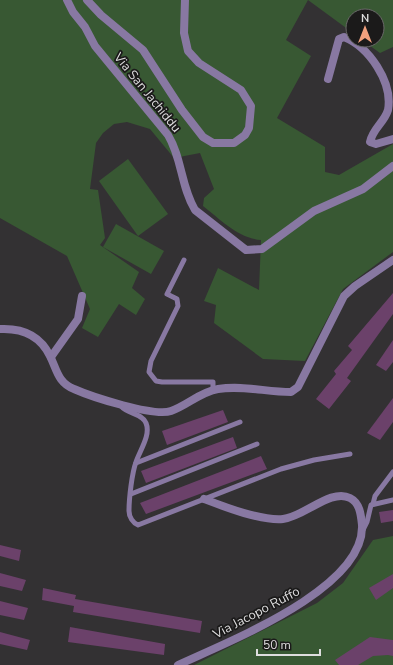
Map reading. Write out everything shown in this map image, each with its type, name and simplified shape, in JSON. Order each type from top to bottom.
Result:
[{"type":"street","name":"Via San Jachiddu","points":[[67,0],[73,12],[85,27],[95,46],[168,135],[174,146],[190,201],[195,210],[246,250],[262,249],[314,210],[363,189],[393,166]]},
{"type":"street","name":"Via San Jachiddu","points":[[87,0],[101,15],[143,50],[182,110],[203,137],[213,143],[234,143],[245,135],[249,128],[251,106],[241,90],[199,63],[188,50],[184,33],[185,0]]},
{"type":"street","points":[[328,79],[339,39],[344,37],[354,41],[382,70],[388,84],[390,102],[387,112],[372,133],[370,142],[376,144],[393,139]]},
{"type":"street","points":[[0,329],[16,329],[27,333],[45,347],[51,357],[58,375],[65,384],[86,394],[154,412],[166,412],[213,390],[244,388],[286,392],[295,390],[341,300],[355,286],[393,260]]},
{"type":"street","points":[[51,357],[78,319],[82,296]]},
{"type":"street","name":"Via Jacopo Ruffo","points":[[178,665],[272,620],[300,604],[325,586],[346,566],[358,548],[362,533],[358,506],[351,498],[341,496],[329,498],[306,511],[284,519],[239,512],[204,500]]},
{"type":"lane","points":[[184,260],[167,294],[177,299],[178,306],[151,362],[149,372],[156,381],[162,382],[213,382],[213,390]]},
{"type":"lane","points":[[120,403],[125,410],[142,418],[146,423],[147,433],[136,464],[131,494],[130,515],[134,523],[138,525],[281,469],[314,460],[350,454]]},
{"type":"lane","points":[[136,464],[240,422]]},
{"type":"lane","points":[[131,494],[258,444]]},
{"type":"lane","points":[[362,533],[368,522],[370,506],[373,504],[375,496],[393,472]]},
{"type":"lane","points":[[373,504],[393,500]]},
{"type":"green space","points":[[0,0],[308,0],[286,40],[311,56],[277,118],[325,147],[325,172],[339,175],[393,144],[393,252],[343,289],[305,361],[263,359],[214,323],[216,305],[204,301],[218,268],[259,290],[261,240],[253,239],[237,232],[203,206],[204,198],[214,189],[200,153],[174,158],[150,129],[127,122],[114,124],[103,133],[96,143],[90,189],[98,190],[105,238],[100,245],[139,272],[132,288],[145,299],[136,315],[119,304],[98,337],[82,328],[90,309],[67,256],[0,218]]},
{"type":"green space","points":[[308,0],[393,0],[393,47],[380,53],[373,48],[385,48],[385,8],[345,8],[345,27]]},
{"type":"green space","points":[[128,159],[168,214],[138,236],[99,181]]},
{"type":"green space","points":[[116,224],[164,251],[151,274],[103,247]]},
{"type":"green space","points":[[393,536],[393,665],[194,665],[317,603],[343,583],[373,540]]},
{"type":"building","points":[[393,293],[393,314],[347,378],[351,381],[329,409],[316,399],[336,374],[334,371],[352,350],[348,346]]},
{"type":"building","points":[[393,340],[393,362],[386,371],[376,365]]},
{"type":"building","points":[[393,398],[393,422],[380,440],[367,433]]},
{"type":"building","points":[[223,410],[228,422],[167,445],[162,431]]},
{"type":"building","points":[[233,437],[237,448],[146,483],[141,471]]},
{"type":"building","points":[[261,456],[267,469],[146,514],[140,503]]},
{"type":"building","points":[[393,510],[393,521],[381,523],[379,512]]},
{"type":"building","points":[[0,545],[21,550],[19,561],[0,556]]},
{"type":"building","points":[[0,573],[26,580],[22,591],[0,586]]},
{"type":"building","points":[[393,574],[393,588],[376,600],[369,588]]},
{"type":"building","points":[[43,588],[76,595],[75,599],[202,621],[200,633],[73,612],[74,606],[42,600]]},
{"type":"building","points":[[0,601],[28,608],[24,620],[0,615]]},
{"type":"building","points":[[70,627],[165,644],[164,655],[68,642]]},
{"type":"building","points":[[0,632],[30,640],[27,650],[0,644]]},
{"type":"building","points":[[370,637],[393,640],[393,656],[373,656],[358,665],[339,665],[335,660]]}]
